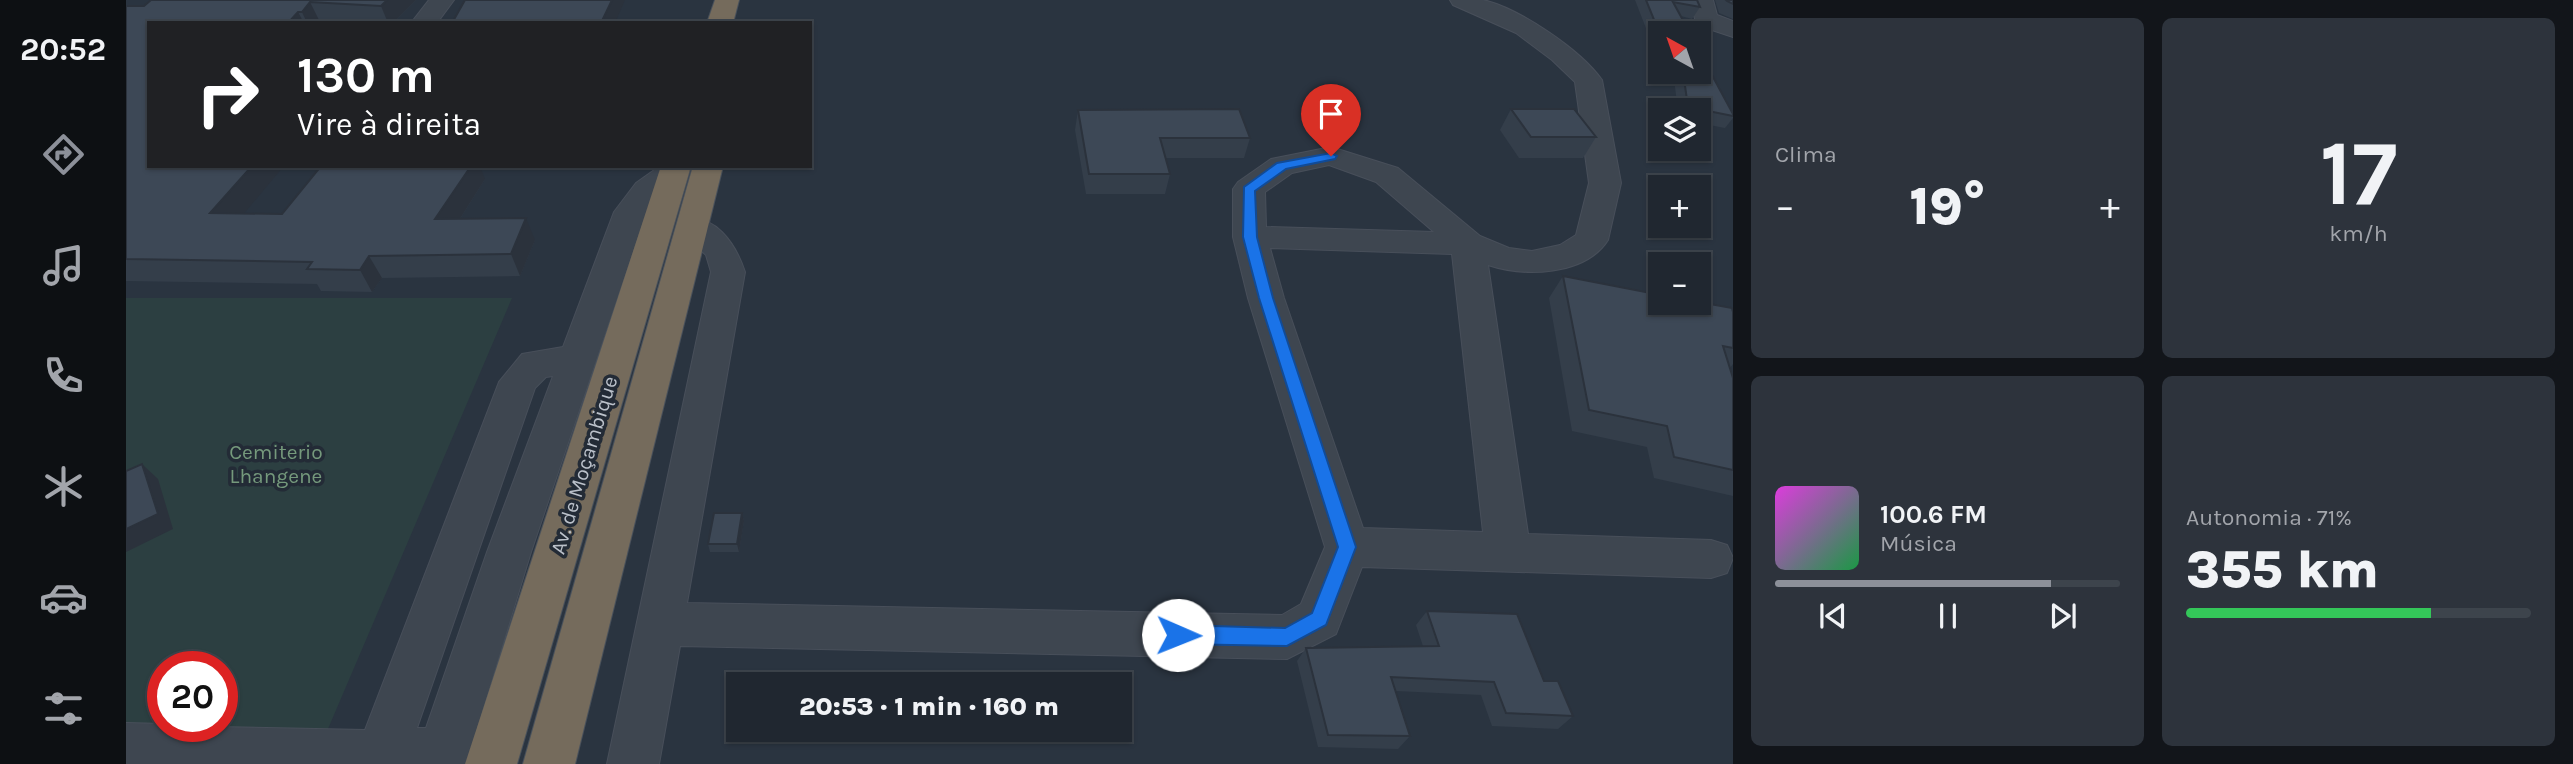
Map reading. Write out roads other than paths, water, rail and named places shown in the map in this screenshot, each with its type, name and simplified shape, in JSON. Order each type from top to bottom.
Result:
[{"type":"highway","points":[[721,21],[727,0]]},
{"type":"highway","points":[[746,21],[751,0]]},
{"type":"highway","name":"Av. de Moçambique","points":[[549,764],[693,227],[686,168]]},
{"type":"highway","name":"Av. de Moçambique","points":[[458,760],[686,168]]},
{"type":"street","points":[[426,21],[442,0]]},
{"type":"street","points":[[661,624],[1287,637],[1319,619],[1347,547],[1266,298],[1250,237],[1249,190],[1282,166],[1331,156],[1387,175],[1468,244],[1503,258],[1532,262],[1570,254],[1591,240],[1605,183],[1588,80],[1561,54],[1525,28],[1462,0]]},
{"type":"street","points":[[1701,0],[1706,20],[1733,29]]},
{"type":"street","points":[[126,749],[380,760],[458,760],[509,552],[630,212],[647,190],[684,168]]},
{"type":"street","points":[[633,764],[728,272],[721,250],[693,227]]},
{"type":"street","points":[[1250,237],[1468,244]]},
{"type":"street","points":[[1468,244],[1508,552]]},
{"type":"street","points":[[380,760],[518,382],[536,364],[579,359]]},
{"type":"street","points":[[1347,547],[1711,559]]},
{"type":"park label","name":"Cemiterio Lhangene","points":[[276,464]]}]
